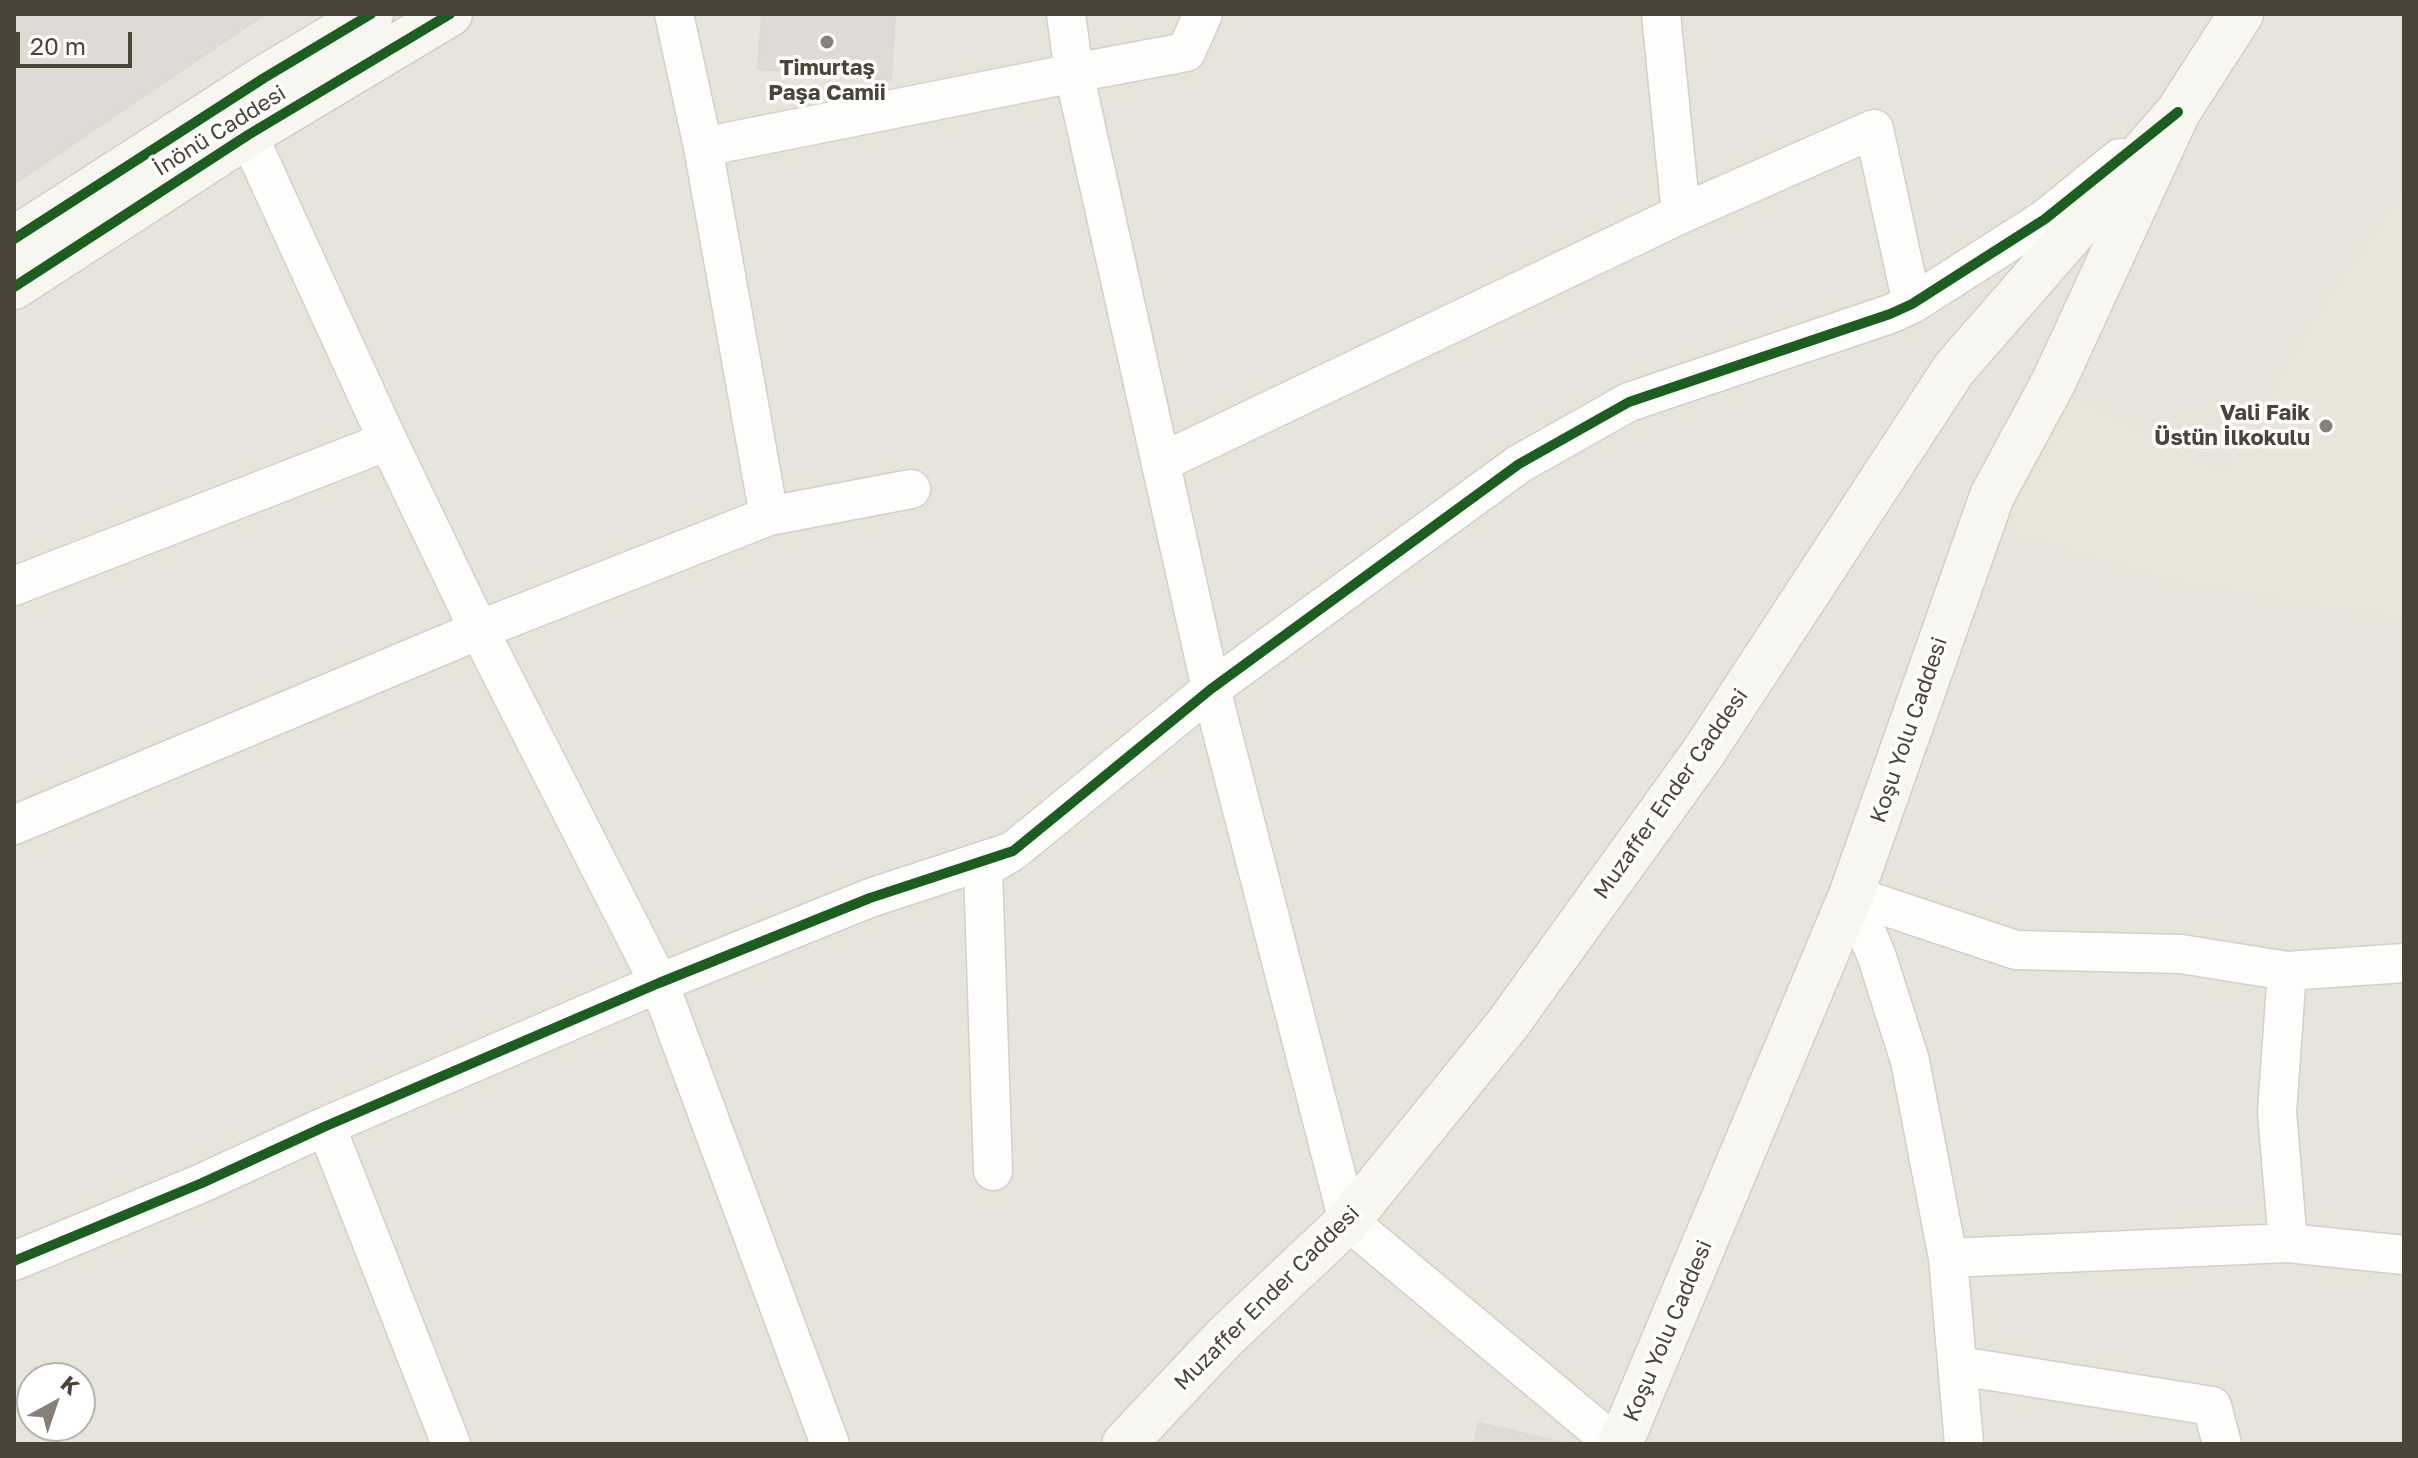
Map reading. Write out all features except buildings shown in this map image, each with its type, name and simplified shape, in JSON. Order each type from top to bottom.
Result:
[{"type":"street","name":"İnönü Caddesi","points":[[14,239],[264,78],[371,14]]},
{"type":"street","name":"İnönü Caddesi","points":[[14,287],[248,135],[450,14]]},
{"type":"street","points":[[674,14],[703,147],[769,516]]},
{"type":"street","points":[[1066,14],[1074,73],[1211,689],[1348,1221],[1618,1444]]},
{"type":"street","points":[[703,147],[1186,52],[1203,14]]},
{"type":"street","points":[[1661,14],[1681,214]]},
{"type":"street","name":"Koşu Yolu Caddesi","points":[[1618,1444],[1851,895],[1992,496],[2053,383],[2178,112],[2239,20]]},
{"type":"street","points":[[993,1171],[983,869],[1013,851],[1211,689],[1519,464],[1629,402],[1912,304],[2045,219],[2178,112]]},
{"type":"street","name":"Muzaffer Ender Caddesi","points":[[1124,1444],[1225,1337],[1348,1221],[1507,1025],[1703,753],[1954,369],[2178,112]]},
{"type":"street","points":[[1162,462],[1681,214],[1874,129],[1912,304]]},
{"type":"street","points":[[248,135],[388,441],[479,630],[659,983],[830,1444]]},
{"type":"street","points":[[14,586],[388,441]]},
{"type":"street","points":[[14,825],[479,630],[769,516],[911,489]]},
{"type":"street","points":[[14,1261],[202,1183],[326,1126],[659,983],[870,898],[1013,851]]},
{"type":"street","points":[[1851,895],[2016,950],[2181,954],[2287,971],[2404,963]]},
{"type":"street","points":[[1851,895],[1877,957],[1910,1061],[1948,1258],[1964,1444]]},
{"type":"street","points":[[2287,971],[2277,1112],[2288,1243]]},
{"type":"street","points":[[326,1126],[451,1444]]},
{"type":"street","points":[[1948,1258],[2288,1243],[2404,1255]]},
{"type":"street","points":[[1959,1366],[2212,1406],[2222,1444]]},
{"type":"shaded area","points":[[14,14],[2404,14],[2404,1444],[14,1444]]},
{"type":"shaded area","name":"Vali Faik Üstün İlkokulu","points":[[2404,190],[2404,618],[2329,610],[2168,581],[1982,526],[2053,383],[2223,468],[2328,293]]},
{"type":"cycle path","points":[[14,239],[264,78],[371,14]]},
{"type":"cycle path","points":[[14,287],[248,135],[450,14]]},
{"type":"cycle path","points":[[14,1261],[202,1183],[326,1126],[659,983],[870,898],[1013,851],[1211,689],[1519,464],[1629,402],[1912,304],[2045,219],[2178,112]]},
{"type":"place","name":"Timurtaş Paşa Camii","points":[[827,42]]},
{"type":"place","name":"Vali Faik Üstün İlkokulu","points":[[2326,426]]}]
